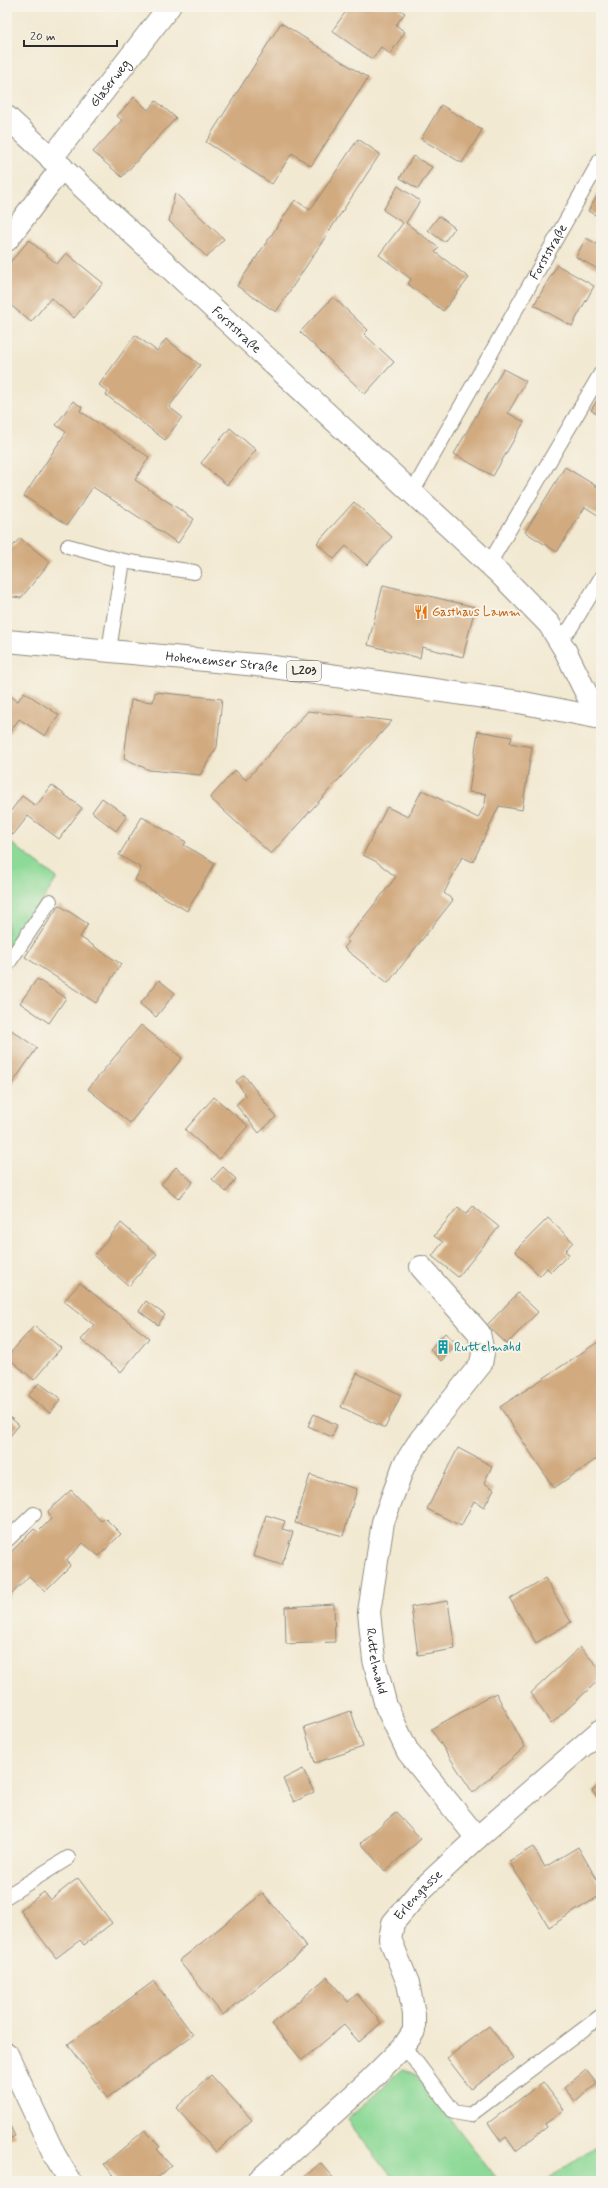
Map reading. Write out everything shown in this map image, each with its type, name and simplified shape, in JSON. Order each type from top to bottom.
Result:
[{"type":"street","name":"Glaserweg","points":[[56,163],[169,7]]},
{"type":"street","name":"Forststraße","points":[[7,117],[412,491],[489,564],[549,624],[600,718]]},
{"type":"street","points":[[7,240],[56,163]]},
{"type":"street","name":"Hohenemser Straße","points":[[7,641],[266,666],[519,702],[600,718]]},
{"type":"street","name":"Ruttelmahd","points":[[421,1267],[479,1333],[483,1353],[481,1364],[420,1440],[404,1465],[383,1522],[369,1612],[374,1660],[386,1706],[408,1752],[478,1838]]},
{"type":"street","name":"Erlengasse","points":[[258,2181],[368,2082],[404,2046],[414,2031],[414,2014],[408,1984],[390,1939],[393,1923],[419,1892],[601,1730]]},
{"type":"street","points":[[7,2054],[54,2154],[70,2181]]},
{"type":"lane","name":"Forststraße","points":[[412,491],[601,159]]},
{"type":"lane","points":[[489,564],[601,373]]},
{"type":"lane","points":[[68,546],[122,561],[194,572]]},
{"type":"lane","points":[[109,650],[122,561]]},
{"type":"lane","points":[[559,640],[574,623],[601,578]]},
{"type":"lane","points":[[7,965],[50,901]]},
{"type":"lane","points":[[7,1540],[34,1514]]},
{"type":"lane","points":[[7,1896],[68,1858]]},
{"type":"lane","points":[[404,2046],[454,2112],[470,2115],[601,2016]]},
{"type":"green space","points":[[7,840],[57,878],[7,956]]},
{"type":"green space","points":[[403,2069],[415,2074],[499,2181],[395,2181],[347,2120]]},
{"type":"green space","points":[[601,2142],[601,2181],[546,2181]]},
{"type":"building","points":[[349,7],[400,7],[399,9],[405,13],[396,25],[405,32],[390,54],[381,47],[372,59],[332,31]]},
{"type":"building","points":[[281,23],[368,78],[311,166],[292,153],[272,184],[206,142]]},
{"type":"building","points":[[134,97],[148,110],[156,101],[176,118],[122,177],[93,152],[122,120],[117,116]]},
{"type":"building","points":[[441,105],[482,130],[462,163],[421,139]]},
{"type":"building","points":[[358,139],[380,154],[276,312],[237,286],[295,200],[310,210]]},
{"type":"building","points":[[413,156],[432,167],[418,189],[400,178]]},
{"type":"building","points":[[398,186],[420,201],[406,223],[439,248],[435,252],[469,278],[443,311],[408,284],[411,279],[379,255],[403,223],[383,210]]},
{"type":"building","points":[[601,189],[601,218],[588,211]]},
{"type":"building","points":[[175,193],[224,239],[207,257],[169,221]]},
{"type":"building","points":[[439,216],[455,228],[444,242],[428,230]]},
{"type":"building","points":[[586,238],[601,246],[601,263],[598,269],[576,257]]},
{"type":"building","points":[[29,240],[57,264],[66,253],[103,283],[74,318],[51,298],[31,322],[7,302],[7,266]]},
{"type":"building","points":[[557,265],[594,286],[572,326],[534,305]]},
{"type":"building","points":[[333,297],[368,330],[364,334],[394,362],[365,394],[300,332]]},
{"type":"building","points":[[135,335],[157,351],[166,339],[200,365],[169,407],[182,417],[165,440],[106,395],[108,392],[99,385]]},
{"type":"building","points":[[503,369],[526,381],[508,413],[524,422],[493,476],[454,454]]},
{"type":"building","points":[[601,394],[601,417],[591,410]]},
{"type":"building","points":[[73,401],[82,407],[80,411],[149,457],[135,480],[194,519],[178,543],[93,487],[67,525],[24,496],[66,432],[56,425]]},
{"type":"building","points":[[230,428],[256,450],[227,485],[201,463]]},
{"type":"building","points":[[565,467],[601,489],[601,517],[585,507],[557,552],[525,532]]},
{"type":"building","points":[[354,502],[392,537],[367,565],[346,546],[334,559],[317,543]]},
{"type":"building","points":[[20,538],[50,562],[21,598],[7,596],[7,553]]},
{"type":"building","points":[[383,585],[475,607],[463,657],[422,647],[420,658],[368,645]]},
{"type":"building","points":[[24,692],[59,715],[45,736],[19,719],[7,736],[7,694],[18,701]]},
{"type":"building","points":[[155,692],[222,699],[217,747],[200,775],[149,770],[124,758],[131,700],[153,702]]},
{"type":"building","points":[[308,711],[392,721],[271,854],[210,798],[235,770],[246,780]]},
{"type":"building","points":[[478,731],[512,737],[510,743],[532,747],[522,810],[499,806],[473,862],[462,857],[444,893],[453,900],[388,983],[344,948],[349,942],[346,940],[396,877],[377,862],[363,855],[387,807],[408,817],[422,790],[478,818],[485,804],[486,794],[469,792]]},
{"type":"building","points":[[52,785],[82,808],[59,839],[28,816],[13,835],[7,831],[7,816],[22,796],[36,806]]},
{"type":"building","points":[[102,798],[127,816],[116,831],[92,812]]},
{"type":"building","points":[[142,817],[186,842],[184,845],[215,863],[187,911],[135,880],[141,868],[119,855]]},
{"type":"building","points":[[59,905],[88,924],[80,937],[121,964],[96,1003],[25,957]]},
{"type":"building","points":[[37,979],[66,998],[49,1023],[20,1003]]},
{"type":"building","points":[[159,980],[175,993],[156,1017],[140,1004]]},
{"type":"building","points":[[141,1025],[182,1058],[130,1123],[88,1089]]},
{"type":"building","points":[[7,1027],[37,1048],[7,1091]]},
{"type":"building","points":[[244,1075],[276,1117],[259,1133],[236,1105],[246,1095],[236,1081]]},
{"type":"building","points":[[214,1097],[248,1126],[219,1159],[185,1130]]},
{"type":"building","points":[[176,1167],[193,1182],[178,1199],[161,1184]]},
{"type":"building","points":[[223,1167],[236,1179],[226,1192],[212,1179]]},
{"type":"building","points":[[473,1206],[499,1227],[458,1277],[432,1256],[443,1242],[434,1236],[458,1207],[466,1214]]},
{"type":"building","points":[[548,1218],[573,1242],[565,1251],[569,1254],[551,1272],[547,1268],[540,1276],[515,1251]]},
{"type":"building","points":[[121,1223],[157,1254],[129,1286],[94,1256]]},
{"type":"building","points":[[80,1283],[149,1338],[121,1372],[81,1340],[94,1325],[64,1301]]},
{"type":"building","points":[[518,1293],[538,1312],[507,1344],[487,1325]]},
{"type":"building","points":[[146,1301],[165,1315],[158,1325],[139,1311]]},
{"type":"building","points":[[34,1326],[61,1348],[34,1380],[7,1357]]},
{"type":"building","name":"Ruttelmahd","points":[[445,1333],[457,1344],[441,1361],[430,1349]]},
{"type":"building","points":[[601,1340],[601,1456],[554,1488],[500,1407]]},
{"type":"building","points":[[357,1373],[401,1395],[385,1428],[341,1407]]},
{"type":"building","points":[[39,1383],[61,1399],[50,1413],[28,1396]]},
{"type":"building","points":[[314,1414],[337,1425],[332,1437],[308,1426]]},
{"type":"building","points":[[7,1415],[19,1425],[7,1440]]},
{"type":"building","points":[[458,1448],[492,1466],[484,1483],[494,1489],[484,1507],[474,1501],[461,1526],[427,1509]]},
{"type":"building","points":[[310,1475],[357,1489],[343,1536],[295,1523]]},
{"type":"building","points":[[71,1490],[101,1521],[105,1518],[121,1534],[99,1556],[83,1543],[67,1559],[70,1566],[45,1591],[29,1576],[7,1599],[7,1563],[12,1558],[8,1555],[34,1529],[38,1532],[51,1519],[48,1511]]},
{"type":"building","points":[[266,1515],[285,1521],[282,1529],[293,1532],[282,1565],[253,1556]]},
{"type":"building","points":[[545,1578],[571,1622],[536,1643],[510,1599]]},
{"type":"building","points":[[448,1601],[455,1649],[418,1655],[411,1607]]},
{"type":"building","points":[[334,1604],[335,1642],[286,1644],[285,1607]]},
{"type":"building","points":[[580,1647],[601,1670],[601,1678],[551,1724],[531,1693]]},
{"type":"building","points":[[496,1693],[525,1747],[473,1793],[431,1729]]},
{"type":"building","points":[[351,1711],[363,1747],[315,1763],[304,1727]]},
{"type":"building","points":[[303,1769],[314,1792],[294,1802],[283,1779]]},
{"type":"building","points":[[601,1783],[601,1802],[592,1791]]},
{"type":"building","points":[[396,1812],[421,1839],[385,1871],[361,1843]]},
{"type":"building","points":[[533,1847],[545,1867],[578,1847],[601,1887],[601,1895],[549,1927],[509,1861]]},
{"type":"building","points":[[78,1878],[112,1923],[84,1945],[80,1940],[56,1958],[20,1910],[44,1892],[50,1900]]},
{"type":"building","points":[[263,1893],[307,1947],[223,2015],[179,1961]]},
{"type":"building","points":[[327,1977],[348,2002],[357,1994],[381,2023],[359,2042],[344,2025],[302,2060],[272,2024]]},
{"type":"building","points":[[154,1981],[193,2035],[107,2098],[68,2044]]},
{"type":"building","points":[[489,2026],[513,2058],[471,2089],[447,2058]]},
{"type":"building","points":[[586,2070],[597,2084],[575,2101],[564,2088]]},
{"type":"building","points":[[211,2075],[252,2120],[216,2152],[176,2108]]},
{"type":"building","points":[[543,2082],[564,2110],[545,2124],[547,2127],[516,2151],[506,2137],[501,2141],[488,2123]]},
{"type":"building","points":[[7,2120],[15,2136],[7,2140]]},
{"type":"building","points":[[145,2130],[160,2147],[157,2149],[171,2166],[154,2181],[118,2181],[104,2164]]},
{"type":"building","points":[[320,2163],[336,2181],[300,2181]]},
{"type":"place","name":"Gasthaus Lamm","points":[[421,612]]},
{"type":"place","name":"Ruttelmahd","points":[[443,1347]]}]
